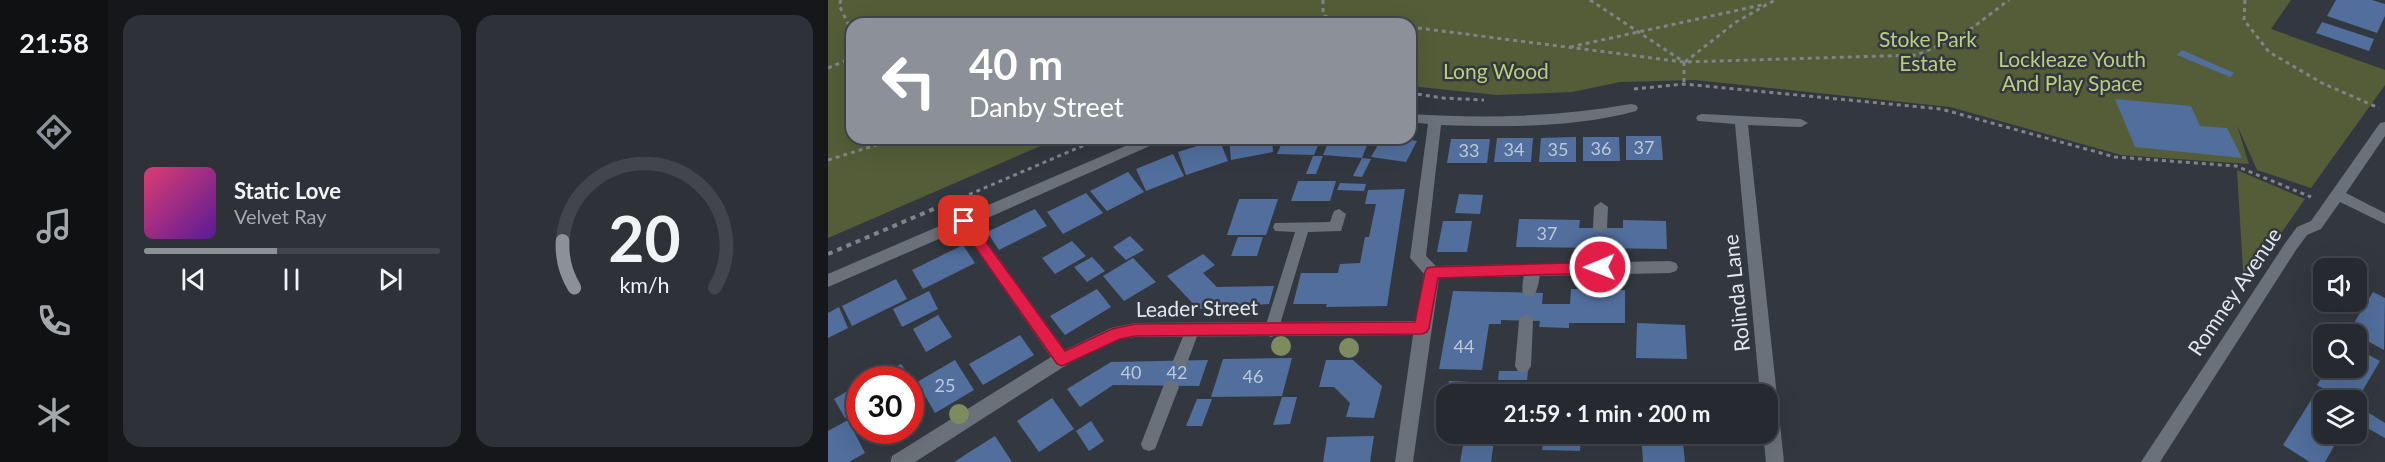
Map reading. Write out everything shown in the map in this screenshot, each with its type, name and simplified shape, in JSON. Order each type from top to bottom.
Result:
[{"type":"street","points":[[1416,119],[1435,121],[1544,120],[1596,115],[1631,108]]},
{"type":"street","points":[[1703,118],[1801,123]]},
{"type":"street","name":"Rolinda Lane","points":[[1741,120],[1775,462]]},
{"type":"street","points":[[1435,121],[1418,258],[1432,272],[1670,267]]},
{"type":"street","name":"Romney Avenue","points":[[2150,462],[2291,246],[2302,231],[2316,225],[2385,126]]},
{"type":"street","points":[[828,281],[1142,144]]},
{"type":"street","points":[[2336,194],[2385,219]]},
{"type":"street","points":[[964,221],[1062,359]]},
{"type":"street","points":[[1404,462],[1432,272]]},
{"type":"street","name":"Leader Street","points":[[905,461],[1062,359],[1118,333],[1135,330],[1271,331],[1422,328]]},
{"type":"lane","points":[[1600,228],[1601,207]]},
{"type":"lane","points":[[1280,227],[1336,227],[1339,214]]},
{"type":"lane","points":[[1271,331],[1303,227]]},
{"type":"lane","points":[[1599,248],[1600,267]]},
{"type":"lane","points":[[1529,292],[1533,269]]},
{"type":"lane","points":[[1523,366],[1527,321]]},
{"type":"lane","points":[[1181,361],[1192,331]]},
{"type":"lane","points":[[1149,444],[1171,387]]},
{"type":"path","points":[[841,0],[839,5],[846,20]]},
{"type":"path","points":[[1323,0],[1323,16]]},
{"type":"path","points":[[1590,0],[1684,62]]},
{"type":"path","points":[[1684,62],[1736,22],[1775,0]]},
{"type":"path","points":[[1416,28],[1684,62],[1917,54],[1964,34],[2009,0]]},
{"type":"path","points":[[2245,0],[2244,20],[2269,52],[2322,83],[2385,110]]},
{"type":"path","points":[[1566,48],[1766,4]]},
{"type":"path","points":[[1320,18],[1323,16],[1338,18]]},
{"type":"path","points":[[828,68],[846,60]]},
{"type":"path","points":[[1684,62],[1684,84]]},
{"type":"path","points":[[1627,91],[1647,86],[1684,84],[1941,109],[2115,157],[2236,166],[2312,198]]},
{"type":"path","points":[[1416,94],[1487,100]]},
{"type":"path","points":[[828,160],[880,144]]},
{"type":"path","points":[[828,254],[1087,144]]},
{"type":"green space","points":[[828,0],[2291,0],[2271,29],[2385,70],[2385,85],[2311,188],[2257,170],[2237,125],[2249,164],[2121,155],[1950,107],[1695,80],[1620,82],[1572,92],[1497,95],[1416,87],[1416,18],[846,18],[846,144],[1045,144],[828,238]]},
{"type":"green space","points":[[2237,170],[2305,199],[2244,286]]},
{"type":"building","points":[[2336,0],[2372,0],[2385,4],[2385,16],[2377,33],[2327,16]]},
{"type":"building","points":[[2322,22],[2374,39],[2369,51],[2316,33]]},
{"type":"building","points":[[2182,50],[2234,73],[2230,77],[2177,55]]},
{"type":"building","points":[[2115,99],[2191,106],[2200,126],[2227,128],[2242,158],[2135,147]]},
{"type":"building","points":[[1626,136],[1661,136],[1663,160],[1626,160]]},
{"type":"building","points":[[1576,137],[1576,162],[1539,162],[1541,138]]},
{"type":"building","points":[[1583,137],[1619,137],[1620,161],[1583,161]]},
{"type":"building","points":[[1497,138],[1533,138],[1531,162],[1494,162]]},
{"type":"building","points":[[1451,139],[1490,139],[1487,163],[1447,163]]},
{"type":"building","points":[[1203,144],[1221,144],[1228,161],[1186,175],[1178,152]]},
{"type":"building","points":[[1230,144],[1272,144],[1273,152],[1231,160]]},
{"type":"building","points":[[1281,144],[1319,144],[1314,155],[1277,154]]},
{"type":"building","points":[[1328,144],[1368,144],[1362,158],[1323,155]]},
{"type":"building","points":[[1379,144],[1415,144],[1406,162],[1371,157]]},
{"type":"building","points":[[1173,154],[1184,176],[1146,191],[1136,169]]},
{"type":"building","points":[[1313,156],[1323,156],[1316,174],[1306,174]]},
{"type":"building","points":[[1362,158],[1371,159],[1362,177],[1353,176]]},
{"type":"building","points":[[1128,172],[1144,192],[1107,211],[1090,191]]},
{"type":"building","points":[[1298,181],[1336,181],[1330,201],[1291,201]]},
{"type":"building","points":[[1340,183],[1366,184],[1364,191],[1337,190]]},
{"type":"building","points":[[1405,189],[1387,306],[1326,307],[1327,304],[1293,304],[1301,273],[1338,273],[1340,264],[1360,263],[1365,237],[1369,237],[1376,204],[1365,204],[1368,190]]},
{"type":"building","points":[[1086,193],[1103,213],[1063,234],[1047,212]]},
{"type":"building","points":[[1459,194],[1483,195],[1480,214],[1455,213]]},
{"type":"building","points":[[1239,199],[1278,199],[1266,235],[1227,235]]},
{"type":"building","points":[[1035,209],[1047,226],[999,250],[987,232]]},
{"type":"building","points":[[1519,219],[1580,220],[1579,228],[1623,228],[1623,220],[1666,221],[1667,249],[1516,247]]},
{"type":"building","points":[[1443,221],[1472,221],[1467,252],[1437,252]]},
{"type":"building","points":[[1130,236],[1144,250],[1126,260],[1113,247]]},
{"type":"building","points":[[1238,237],[1263,237],[1257,256],[1231,256]]},
{"type":"building","points":[[1072,241],[1086,256],[1055,274],[1042,258]]},
{"type":"building","points":[[963,245],[975,263],[923,289],[912,270]]},
{"type":"building","points":[[1203,254],[1215,265],[1203,273],[1217,287],[1274,286],[1269,304],[1198,309],[1167,276]]},
{"type":"building","points":[[1092,257],[1105,271],[1087,282],[1074,267]]},
{"type":"building","points":[[1133,258],[1156,282],[1124,301],[1103,276]]},
{"type":"building","points":[[896,279],[907,299],[852,326],[842,306]]},
{"type":"building","points":[[1097,289],[1111,307],[1065,335],[1050,316]]},
{"type":"building","points":[[1571,289],[1625,290],[1625,323],[1569,323],[1569,328],[1539,327],[1540,321],[1501,320],[1501,324],[1489,324],[1482,370],[1439,369],[1453,291],[1543,293],[1542,304],[1570,304]]},
{"type":"building","points":[[929,291],[938,309],[902,327],[893,309]]},
{"type":"building","points":[[2373,292],[2385,298],[2384,350],[2367,341],[2367,324],[2353,324],[2361,312],[2367,312],[2367,302]]},
{"type":"building","points":[[839,307],[848,328],[828,338],[828,313]]},
{"type":"building","points":[[938,315],[952,337],[926,352],[913,329]]},
{"type":"building","points":[[1637,323],[1685,325],[1687,359],[1636,358]]},
{"type":"building","points":[[1020,335],[1034,355],[983,385],[969,364]]},
{"type":"building","points":[[2367,354],[2380,361],[2363,390],[2326,390],[2317,385],[2322,378],[2367,378]]},
{"type":"building","points":[[1292,358],[1282,396],[1211,397],[1223,359]]},
{"type":"building","points":[[955,360],[974,390],[935,413],[924,394],[924,378]]},
{"type":"building","points":[[1208,360],[1199,386],[1113,385],[1080,407],[1067,389],[1111,362]]},
{"type":"building","points":[[1326,360],[1353,360],[1382,386],[1374,418],[1346,417],[1350,403],[1334,387],[1319,387]]},
{"type":"building","points":[[1499,371],[1528,371],[1527,380],[1498,380]]},
{"type":"building","points":[[1449,381],[1491,383],[1491,384],[1448,384]]},
{"type":"building","points":[[846,392],[846,417],[845,418],[834,399]]},
{"type":"building","points":[[1282,397],[1297,397],[1290,424],[1273,425]]},
{"type":"building","points":[[2313,397],[2313,444],[2335,444],[2325,462],[2310,462],[2283,445]]},
{"type":"building","points":[[1052,398],[1074,429],[1039,452],[1017,421]]},
{"type":"building","points":[[1197,399],[1212,399],[1202,426],[1186,426]]},
{"type":"building","points":[[2369,413],[2385,423],[2385,438],[2367,428]]},
{"type":"building","points":[[846,421],[846,444],[860,444],[865,453],[849,462],[828,462],[828,431]]},
{"type":"building","points":[[1091,421],[1104,441],[1089,451],[1076,431]]},
{"type":"building","points":[[995,436],[1012,462],[954,462],[968,453]]},
{"type":"building","points":[[1374,436],[1370,462],[1323,462],[1327,437]]},
{"type":"building","points":[[1463,444],[1494,444],[1491,462],[1460,462]]},
{"type":"building","points":[[1543,444],[1580,444],[1580,451],[1542,450]]},
{"type":"building","points":[[1642,444],[1683,444],[1685,462],[1643,462]]},
{"type":"route","points":[[964,221],[1062,359],[1118,333],[1135,330],[1271,331],[1422,328],[1432,272],[1600,267]]},
{"type":"park label","name":"Stoke Park Estate","points":[[1928,52]]},
{"type":"park label","name":"Long Wood","points":[[1496,72]]},
{"type":"park label","name":"Lockleaze Youth And Play Space","points":[[2072,72]]}]
